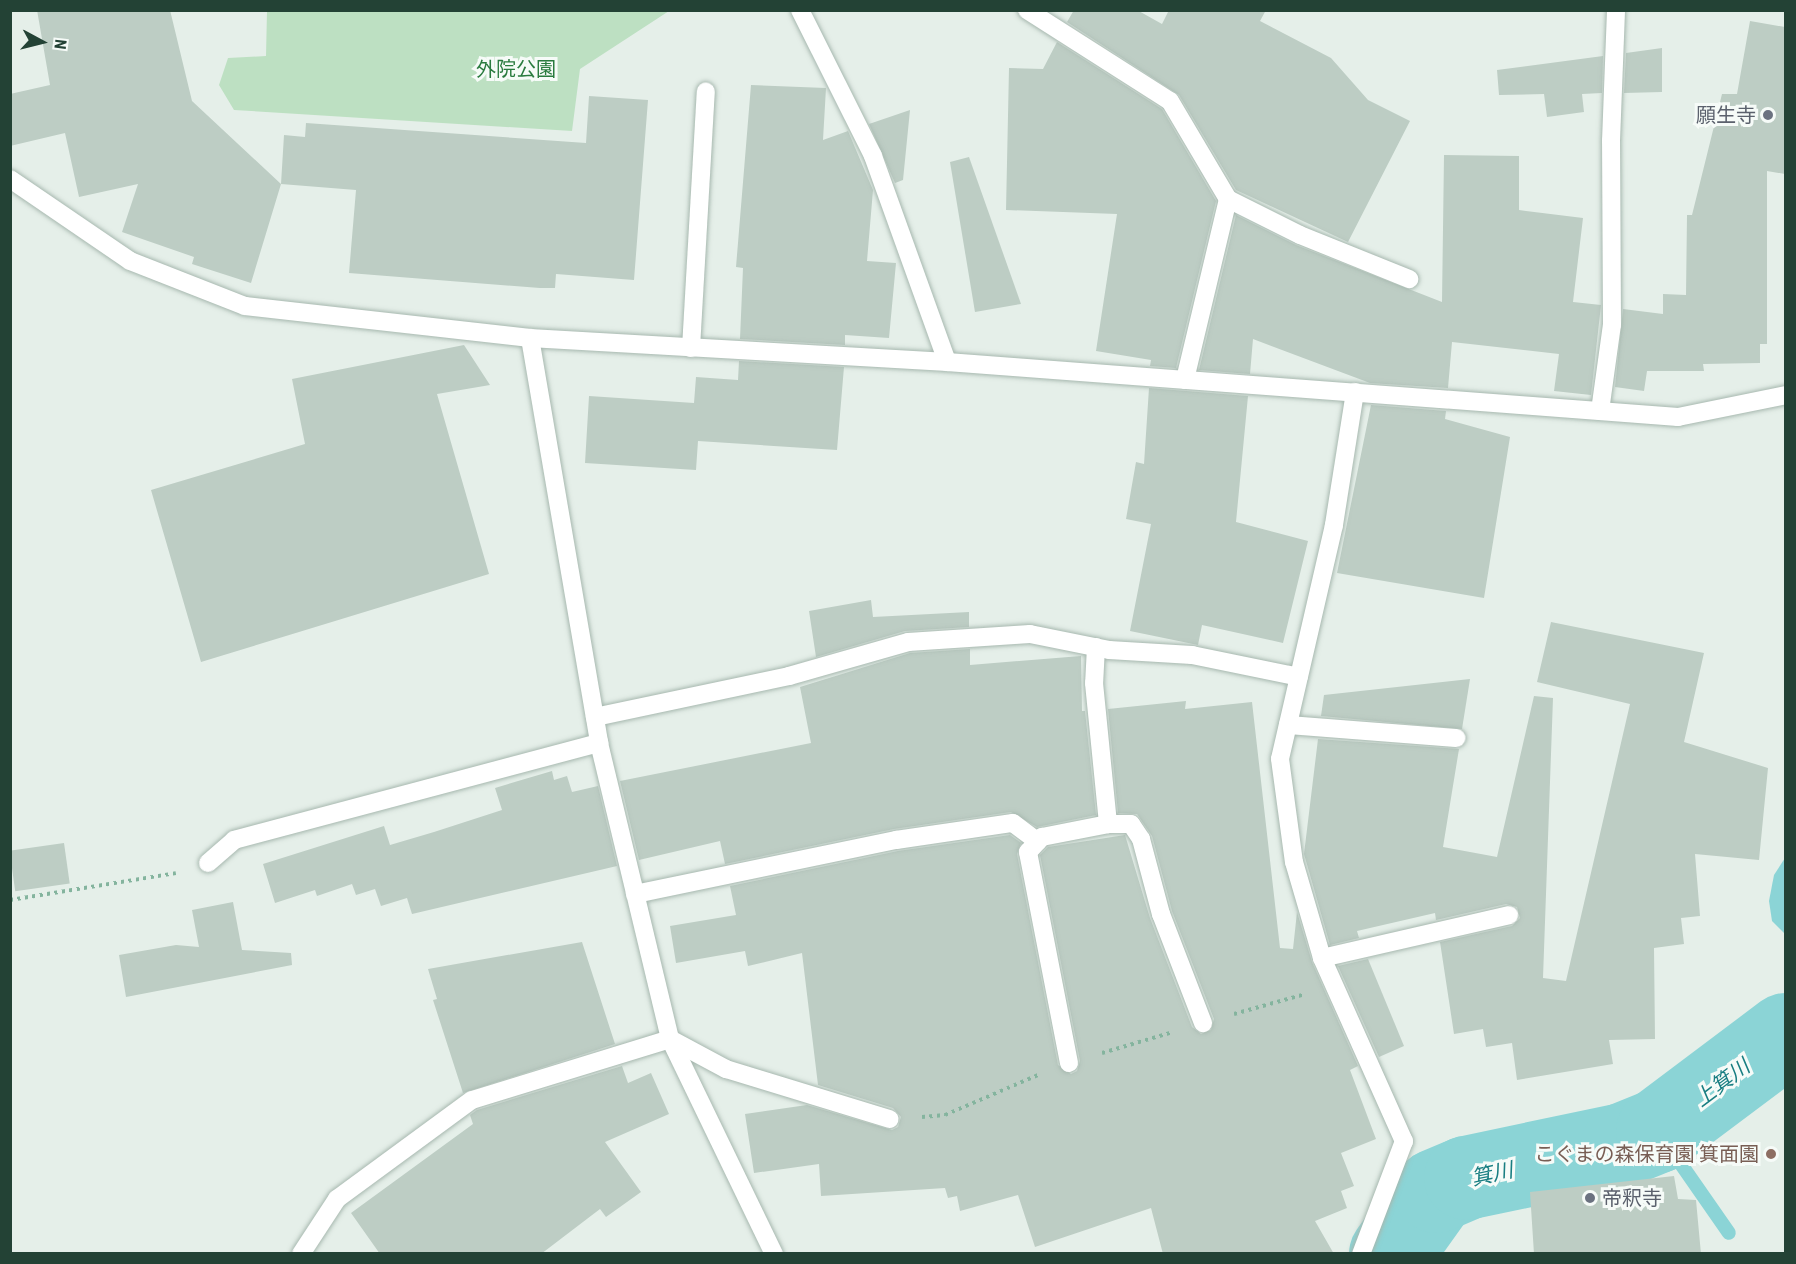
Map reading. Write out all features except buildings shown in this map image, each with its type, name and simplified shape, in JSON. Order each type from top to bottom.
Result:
[{"type":"street","points":[[800,10],[873,156],[947,362]]},
{"type":"street","points":[[1027,10],[1170,101],[1228,199],[1300,236],[1408,279]]},
{"type":"street","points":[[1600,411],[1612,324],[1611,141],[1616,10]]},
{"type":"street","points":[[691,348],[706,91]]},
{"type":"street","points":[[10,179],[130,261],[244,306],[530,338],[947,362],[1678,417],[1785,395]]},
{"type":"street","points":[[1185,380],[1228,199]]},
{"type":"street","points":[[530,338],[599,743],[670,1039],[774,1254]]},
{"type":"street","points":[[1354,392],[1334,525],[1280,759],[1294,862],[1322,958],[1404,1141],[1361,1254]]},
{"type":"street","points":[[595,717],[789,676],[908,642],[1030,634],[1096,647],[1192,655],[1299,677]]},
{"type":"street","points":[[1096,647],[1094,683],[1108,824]]},
{"type":"street","points":[[1288,725],[1456,738]]},
{"type":"street","points":[[208,863],[234,840],[599,743]]},
{"type":"street","points":[[635,894],[896,840],[1013,823],[1038,842]]},
{"type":"street","points":[[1069,1063],[1028,852],[1042,837],[1108,824],[1131,824],[1141,839],[1161,914],[1203,1023]]},
{"type":"street","points":[[1322,958],[1509,915]]},
{"type":"street","points":[[301,1254],[337,1199],[471,1100],[670,1039],[726,1069],[890,1119]]},
{"type":"path","points":[[10,900],[157,879],[208,863]]},
{"type":"path","points":[[890,1119],[945,1114],[1069,1063],[1335,985]]},
{"type":"green space","name":"外院公園","points":[[267,10],[669,11],[580,69],[572,131],[234,110],[219,85],[228,58],[266,56]]},
{"type":"water","points":[[1785,858],[1785,934],[1772,921],[1769,901],[1774,875]]},
{"type":"waterway","name":"箕川","points":[[1391,1254],[1436,1191],[1466,1178],[1623,1145],[1658,1131],[1786,1035]]},
{"type":"waterway","points":[[1658,1131],[1729,1233]]},
{"type":"place","name":"願生寺","points":[[1768,115]]},
{"type":"place","name":"こぐまの森保育園 箕面園","points":[[1771,1154]]},
{"type":"place","name":"帝釈寺","points":[[1590,1198]]},
{"type":"water label","name":"上箕川","points":[[1722,1083]]}]
